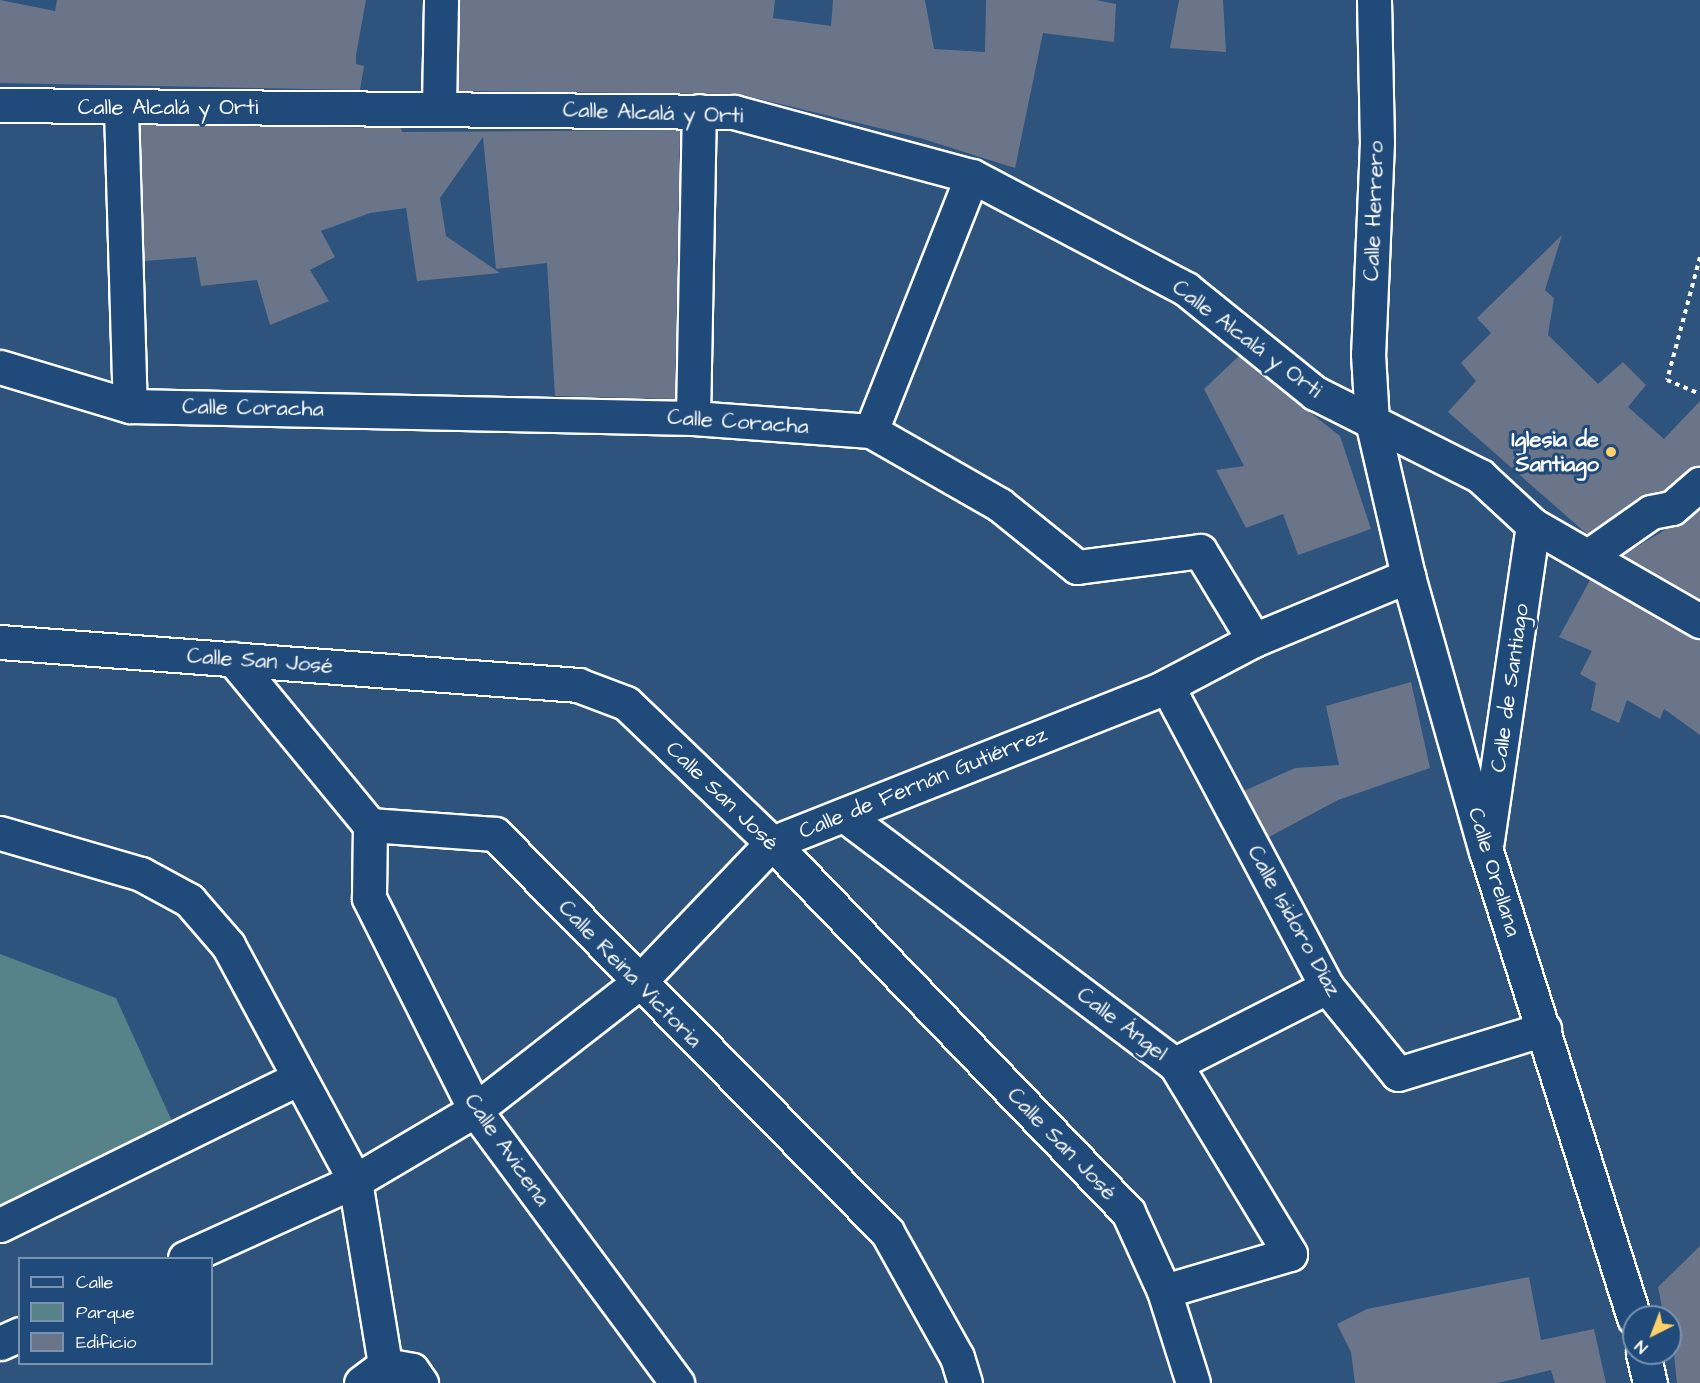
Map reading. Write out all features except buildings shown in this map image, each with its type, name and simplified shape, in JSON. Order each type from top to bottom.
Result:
[{"type":"street","points":[[439,106],[441,0]]},
{"type":"street","name":"Calle Herrero","points":[[1372,421],[1368,354],[1377,142],[1374,0]]},
{"type":"street","name":"Calle Alcalá y Orti","points":[[0,105],[122,109],[439,106],[734,112],[972,176],[1186,289],[1315,393],[1480,476],[1533,525],[1591,554],[1700,621]]},
{"type":"street","points":[[122,109],[130,406]]},
{"type":"street","points":[[693,418],[699,111]]},
{"type":"street","points":[[871,431],[972,176]]},
{"type":"street","name":"Calle Coracha","points":[[0,367],[130,406],[693,418],[871,431],[1000,505],[1077,567],[1200,551],[1254,640]]},
{"type":"street","name":"Calle Orellana","points":[[1372,421],[1408,576],[1486,851],[1630,1305]]},
{"type":"street","points":[[1591,554],[1651,512],[1672,508],[1700,484]]},
{"type":"street","name":"Calle de Santiago","points":[[1486,851],[1533,525]]},
{"type":"street","name":"Calle de Fernán Gutiérrez","points":[[187,1257],[355,1181],[475,1110],[638,983],[772,843],[1167,686],[1254,640],[1408,576]]},
{"type":"street","name":"Calle San José","points":[[0,642],[578,685],[626,703],[772,843],[1128,1212],[1164,1291],[1193,1383]]},
{"type":"street","points":[[232,659],[370,825]]},
{"type":"street","name":"Calle Isidoro Díaz","points":[[1167,686],[1327,987],[1398,1074],[1544,1029]]},
{"type":"street","name":"Calle Ángel","points":[[844,814],[1175,1064],[1290,1254],[1164,1291]]},
{"type":"street","name":"Calle Reina Victoria","points":[[370,825],[495,834],[638,983],[887,1232],[957,1357],[965,1383]]},
{"type":"street","name":"Calle Avicena","points":[[370,825],[369,898],[475,1110],[677,1383]]},
{"type":"street","points":[[0,833],[141,874],[189,900],[228,945],[297,1079],[355,1181],[373,1374],[412,1370],[421,1383]]},
{"type":"street","points":[[1175,1064],[1327,987]]},
{"type":"street","points":[[0,1225],[297,1079]]},
{"type":"street","points":[[0,1343],[18,1335]]},
{"type":"street","points":[[1645,1365],[1650,1383]]},
{"type":"path","points":[[1700,257],[1667,380],[1700,393]]},
{"type":"green space","points":[[0,954],[116,998],[176,1130],[0,1216]]},
{"type":"place","name":"Iglesia de Santiago","points":[[1611,452]]}]
